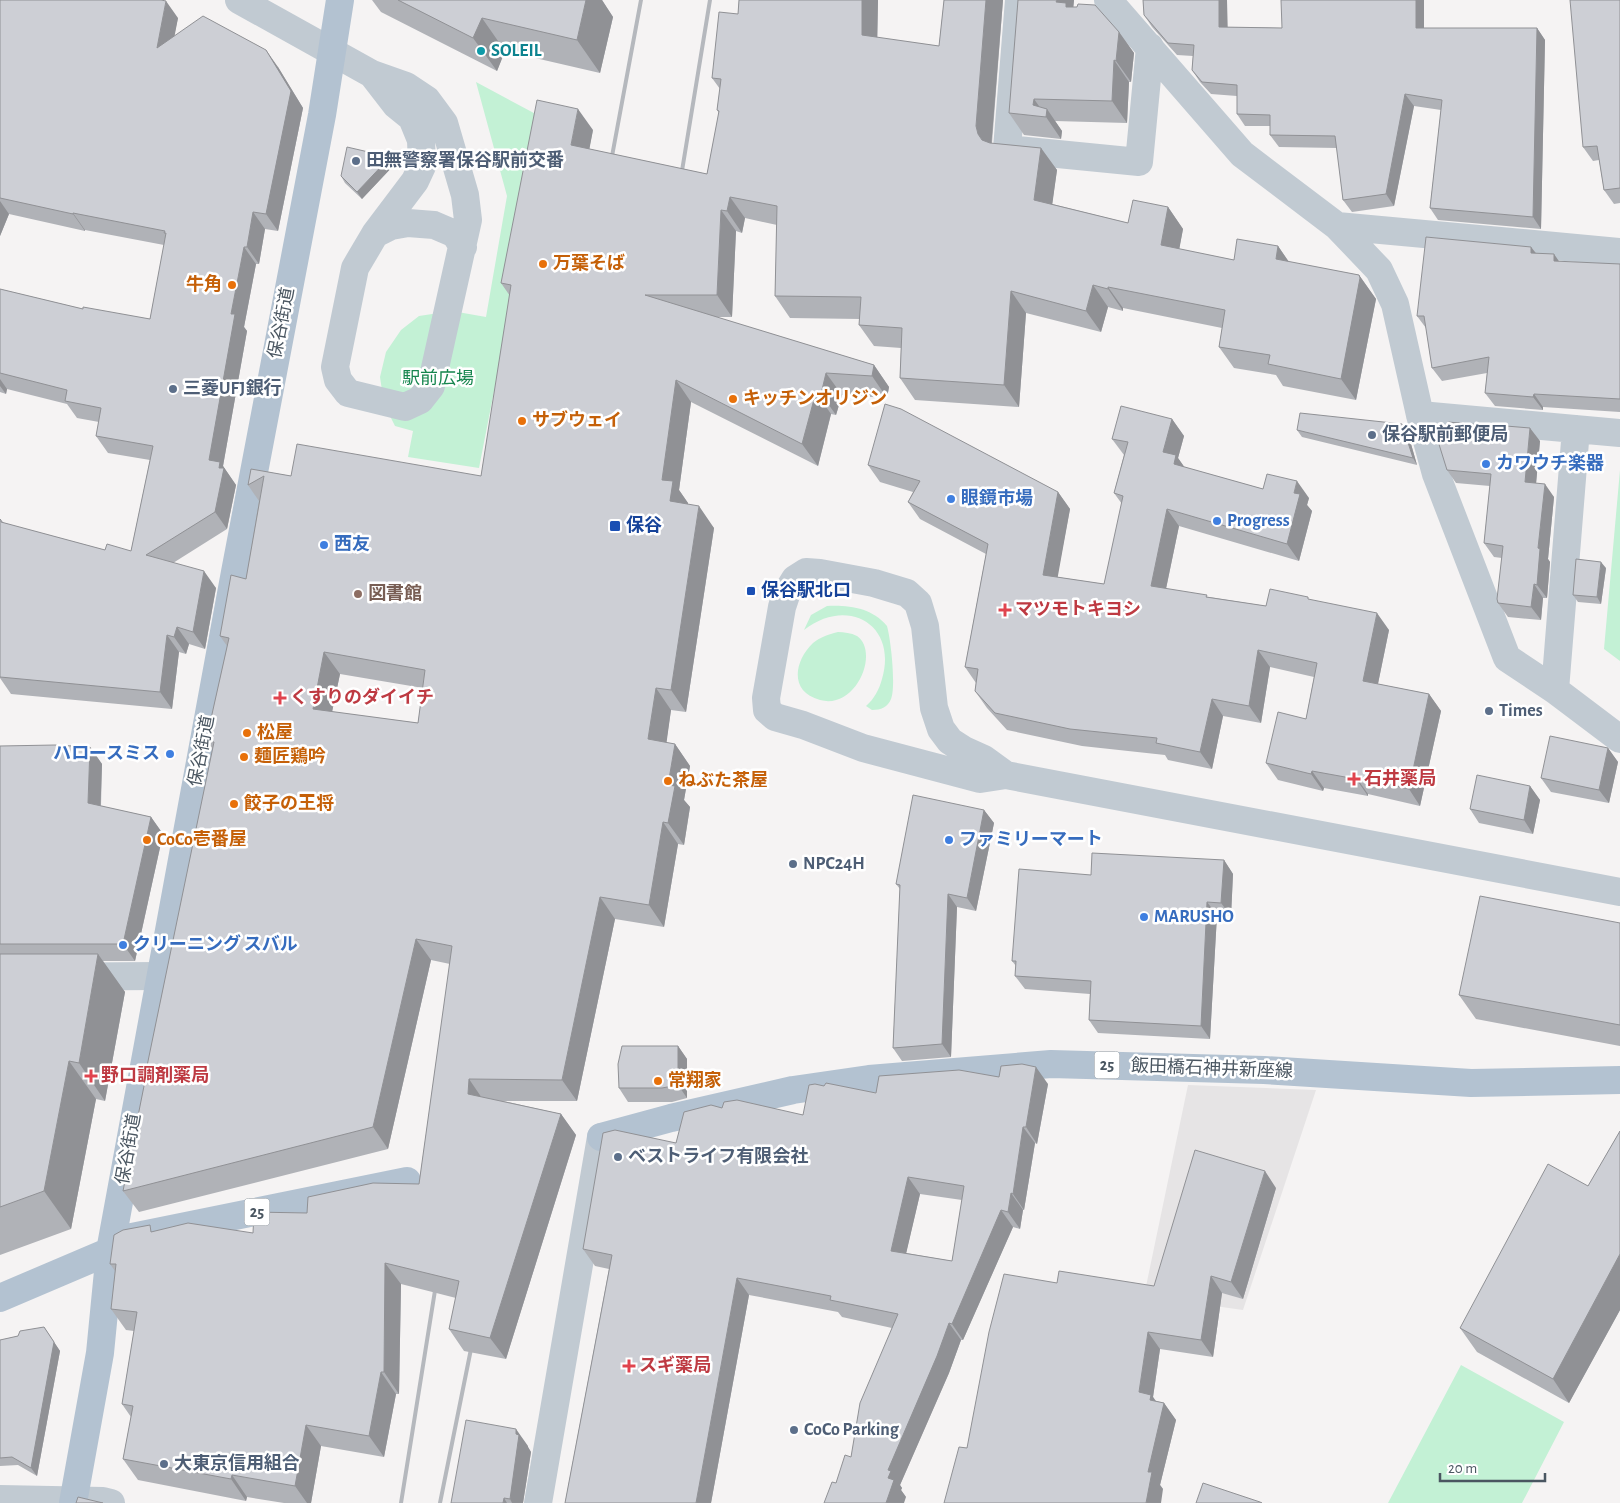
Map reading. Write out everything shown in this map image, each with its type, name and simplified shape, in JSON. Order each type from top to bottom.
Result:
[{"type":"main road","name":"保谷街道","points":[[74,1502],[100,1353],[110,1251],[238,553],[322,115],[340,0]]},
{"type":"main road","name":"飯田橋石神井新座線","points":[[601,1137],[671,1118],[792,1090],[869,1079],[1051,1064],[1264,1070],[1471,1083],[1620,1080]]},
{"type":"main road","name":"25","points":[[0,1298],[110,1251],[132,1237],[408,1181]]},
{"type":"street","points":[[239,0],[372,74],[406,86],[426,100],[444,123],[465,195],[468,220],[431,386],[420,400],[405,408],[348,393],[338,380],[335,367],[355,268],[375,234],[415,181],[422,166],[421,140],[412,118],[396,105],[372,74]]},
{"type":"street","points":[[1019,0],[1007,149],[1139,162],[1150,47]]},
{"type":"street","points":[[1108,0],[1242,154],[1337,226],[1379,270],[1395,304],[1420,415],[1436,474],[1507,658],[1555,690],[1620,739]]},
{"type":"street","points":[[375,234],[391,226],[408,223],[434,226],[456,234],[463,247]]},
{"type":"street","points":[[1337,226],[1620,252]]},
{"type":"street","points":[[1420,415],[1620,433]]},
{"type":"street","points":[[1555,690],[1576,429]]},
{"type":"street","points":[[1006,775],[950,741],[941,729],[934,708],[925,626],[918,603],[907,594],[874,583],[820,572],[806,572],[795,580],[787,592],[782,607],[766,698],[767,710],[775,717],[803,725],[863,748],[980,779],[1006,775],[1620,892]]},
{"type":"street","points":[[0,977],[161,976]]},
{"type":"street","points":[[538,1503],[601,1137]]},
{"type":"street","points":[[0,1499],[74,1502],[103,1501],[111,1503]]},
{"type":"shaded area","points":[[1188,1085],[1316,1090],[1243,1310],[1144,1296]]},
{"type":"green space","name":"駅前広場","points":[[476,82],[547,120],[479,468],[408,457],[413,431],[395,426],[384,404],[380,377],[386,352],[401,330],[419,316],[452,311],[486,317],[507,196]]},
{"type":"green space","points":[[1620,470],[1620,661],[1604,649]]},
{"type":"green space","points":[[827,606],[852,607],[867,611],[875,615],[887,626],[893,684],[891,699],[884,708],[872,710],[866,706],[874,697],[879,687],[885,660],[883,643],[876,630],[865,621],[852,616],[837,616],[820,620],[804,630],[811,615]]},
{"type":"green space","points":[[838,632],[857,636],[863,644],[866,654],[865,666],[861,678],[854,688],[844,696],[833,701],[820,700],[810,696],[803,690],[799,683],[799,667],[802,658],[813,643],[822,637]]},
{"type":"green space","points":[[1461,1365],[1564,1422],[1522,1503],[1388,1503]]},
{"type":"building","points":[[0,0],[166,1],[157,48],[203,16],[266,50],[291,91],[266,214],[253,212],[247,247],[244,247],[231,314],[235,314],[209,460],[220,462],[219,468],[224,468],[215,512],[146,555],[204,571],[193,632],[177,627],[174,637],[167,635],[160,692],[0,677],[0,519],[1,522],[105,550],[107,544],[131,551],[153,446],[96,436],[101,408],[65,401],[67,390],[0,373],[0,289],[83,309],[83,307],[150,319],[166,233],[164,233],[165,231],[0,198]]},
{"type":"building","points":[[398,0],[586,0],[577,40],[482,18],[473,38]]},
{"type":"building","points":[[739,0],[862,0],[862,35],[939,46],[944,0],[986,0],[976,126],[982,140],[990,143],[1041,148],[1034,200],[1128,223],[1133,200],[1168,207],[1161,245],[1234,260],[1237,239],[1278,246],[1276,259],[1359,275],[1341,379],[1268,364],[1270,355],[1219,347],[1225,310],[1093,285],[1086,311],[1011,291],[1004,385],[900,378],[902,328],[859,325],[861,297],[775,296],[777,206],[730,197],[727,211],[721,210],[717,295],[645,295],[874,365],[872,376],[826,373],[821,394],[816,392],[802,444],[676,380],[662,480],[673,481],[670,501],[699,506],[671,690],[656,688],[648,739],[675,744],[668,785],[675,786],[668,823],[663,822],[649,905],[600,897],[562,1080],[469,1079],[468,1094],[561,1114],[490,1338],[449,1329],[459,1281],[385,1263],[384,1372],[381,1372],[369,1436],[306,1425],[295,1486],[232,1475],[231,1479],[123,1459],[133,1406],[122,1404],[137,1312],[111,1309],[116,1264],[110,1264],[114,1235],[123,1230],[150,1225],[151,1232],[188,1223],[253,1233],[254,1212],[307,1213],[308,1197],[373,1183],[419,1184],[452,946],[416,939],[373,1127],[123,1191],[214,742],[206,741],[229,638],[220,636],[231,575],[246,579],[264,476],[248,485],[251,469],[291,476],[297,444],[481,476],[511,285],[501,283],[537,100],[578,109],[571,145],[707,174],[719,111],[717,110],[721,79],[712,78],[719,12],[738,14]],"holes":[[[324,652],[425,670],[418,723],[313,709]]]},
{"type":"building","points":[[1018,0],[1057,0],[1056,2],[1066,3],[1066,7],[1077,7],[1078,4],[1095,5],[1119,32],[1116,61],[1114,60],[1112,101],[1034,99],[1033,105],[1047,109],[1046,117],[1009,113]]},
{"type":"building","points":[[1143,0],[1219,0],[1219,27],[1282,28],[1281,0],[1416,0],[1416,28],[1537,28],[1533,217],[1430,208],[1442,100],[1405,94],[1386,194],[1343,200],[1335,136],[1270,135],[1270,115],[1237,114],[1237,85],[1202,82],[1192,70],[1194,45],[1168,43],[1144,15]]},
{"type":"building","points":[[1570,0],[1620,0],[1620,188],[1604,190],[1597,146],[1583,147]]},
{"type":"building","points":[[347,147],[390,157],[357,192],[341,176]]},
{"type":"building","points":[[1426,237],[1531,247],[1531,253],[1554,254],[1554,261],[1620,264],[1620,399],[1534,394],[1533,397],[1485,393],[1489,357],[1432,368],[1424,316],[1417,316]]},
{"type":"building","points":[[885,404],[901,409],[1058,492],[1043,575],[1104,584],[1123,496],[1114,493],[1128,442],[1112,439],[1121,406],[1172,419],[1163,452],[1176,455],[1174,464],[1263,489],[1267,474],[1297,481],[1294,493],[1300,494],[1287,544],[1167,509],[1151,586],[1266,606],[1270,589],[1377,613],[1363,681],[1429,694],[1409,789],[1356,777],[1356,779],[1312,771],[1311,774],[1266,763],[1278,712],[1306,719],[1317,663],[1258,650],[1249,706],[1212,699],[1200,752],[1156,743],[1157,738],[1070,729],[995,713],[975,691],[978,669],[965,667],[988,544],[908,502],[920,481],[868,465]]},
{"type":"building","points":[[1300,413],[1402,424],[1413,458],[1297,430]]},
{"type":"building","points":[[1448,422],[1530,428],[1525,482],[1545,484],[1538,548],[1540,549],[1537,585],[1534,584],[1531,607],[1498,603],[1503,546],[1484,543],[1491,474],[1447,470],[1433,425],[1447,428]]},
{"type":"building","points":[[1576,559],[1601,562],[1597,597],[1573,595]]},
{"type":"building","points":[[1550,736],[1608,748],[1599,790],[1541,778]]},
{"type":"building","points":[[55,745],[90,747],[88,803],[151,817],[123,944],[0,944],[0,746]]},
{"type":"building","points":[[1477,775],[1530,786],[1524,820],[1470,809]]},
{"type":"building","points":[[913,795],[984,810],[967,898],[948,894],[942,1044],[893,1048],[900,885],[896,884]]},
{"type":"building","points":[[1092,853],[1224,860],[1221,903],[1207,902],[1201,1026],[1089,1020],[1091,981],[1015,976],[1016,961],[1012,961],[1019,869],[1091,875]]},
{"type":"building","points":[[1480,896],[1620,923],[1620,1025],[1459,995]]},
{"type":"building","points":[[0,954],[98,954],[79,1063],[69,1061],[44,1191],[0,1207]]},
{"type":"building","points":[[622,1046],[678,1046],[678,1085],[662,1088],[619,1088],[618,1064]]},
{"type":"building","points":[[1022,1064],[1036,1067],[1026,1127],[1023,1127],[1013,1194],[1011,1193],[1008,1212],[1001,1210],[952,1324],[949,1323],[937,1356],[888,1470],[891,1471],[888,1478],[894,1480],[886,1503],[824,1503],[832,1482],[836,1483],[845,1455],[851,1457],[860,1403],[898,1314],[830,1300],[831,1296],[737,1278],[696,1503],[565,1503],[612,1255],[583,1249],[603,1133],[615,1130],[676,1143],[684,1112],[711,1105],[722,1108],[724,1102],[737,1100],[803,1115],[809,1085],[824,1086],[826,1083],[876,1093],[879,1076],[959,1070],[999,1077],[1001,1066]],"holes":[[[908,1177],[964,1186],[952,1261],[891,1251]]]},
{"type":"building","points":[[1620,1131],[1620,1254],[1553,1379],[1460,1328],[1548,1164],[1588,1186]]},
{"type":"building","points":[[1195,1150],[1265,1171],[1231,1282],[1211,1276],[1201,1340],[1148,1332],[1139,1392],[1151,1395],[1150,1400],[1164,1403],[1148,1472],[1152,1472],[1146,1503],[944,1503],[959,1447],[967,1448],[989,1332],[1004,1274],[1057,1283],[1059,1271],[1154,1286]]},
{"type":"building","points":[[44,1327],[54,1342],[31,1468],[12,1457],[0,1458],[0,1340],[18,1336],[20,1331]]},
{"type":"building","points":[[466,1420],[516,1429],[516,1434],[519,1435],[510,1499],[504,1498],[503,1503],[451,1503]]},
{"type":"building","points":[[1203,1483],[1260,1502],[1262,1503],[1196,1503]]},
{"type":"building","points":[[78,1497],[103,1503],[76,1503]]},
{"type":"railway","points":[[610,167],[641,0]]},
{"type":"railway","points":[[680,183],[710,0]]},
{"type":"railway","points":[[401,1503],[437,1278]]},
{"type":"railway","points":[[440,1503],[473,1339]]},
{"type":"place","name":"SOLEIL","points":[[481,51]]},
{"type":"place","name":"田無警察署保谷駅前交番","points":[[356,161]]},
{"type":"place","name":"万葉そば","points":[[543,264]]},
{"type":"place","name":"牛角","points":[[232,285]]},
{"type":"place","name":"三菱UFJ銀行","points":[[173,389]]},
{"type":"place","name":"キッチンオリジン","points":[[733,399]]},
{"type":"place","name":"サブウェイ","points":[[522,421]]},
{"type":"place","name":"保谷駅前郵便局","points":[[1372,435]]},
{"type":"place","name":"カワウチ楽器","points":[[1486,464]]},
{"type":"place","name":"眼鏡市場","points":[[951,499]]},
{"type":"place","name":"Progress","points":[[1217,521]]},
{"type":"place","name":"保谷","points":[[615,526]]},
{"type":"place","name":"西友","points":[[324,545]]},
{"type":"place","name":"保谷駅北口","points":[[751,591]]},
{"type":"place","name":"図書館","points":[[358,594]]},
{"type":"place","name":"マツモトキヨシ","points":[[1005,610]]},
{"type":"place","name":"くすりのダイイチ","points":[[280,698]]},
{"type":"place","name":"Times","points":[[1489,711]]},
{"type":"place","name":"松屋","points":[[247,733]]},
{"type":"place","name":"ハロースミス","points":[[170,754]]},
{"type":"place","name":"麺匠鶏吟","points":[[244,757]]},
{"type":"place","name":"石井薬局","points":[[1354,779]]},
{"type":"place","name":"ねぶた茶屋","points":[[668,781]]},
{"type":"place","name":"餃子の王将","points":[[234,804]]},
{"type":"place","name":"CoCo壱番屋","points":[[147,840]]},
{"type":"place","name":"ファミリーマート","points":[[949,840]]},
{"type":"place","name":"NPC24H","points":[[793,864]]},
{"type":"place","name":"MARUSHO","points":[[1144,917]]},
{"type":"place","name":"クリーニング スバル","points":[[123,945]]},
{"type":"place","name":"野口調剤薬局","points":[[91,1076]]},
{"type":"place","name":"常翔家","points":[[658,1081]]},
{"type":"place","name":"ベストライフ有限会社","points":[[618,1157]]},
{"type":"place","name":"スギ薬局","points":[[629,1366]]},
{"type":"place","name":"CoCo Parking","points":[[794,1430]]},
{"type":"place","name":"大東京信用組合","points":[[164,1464]]}]
